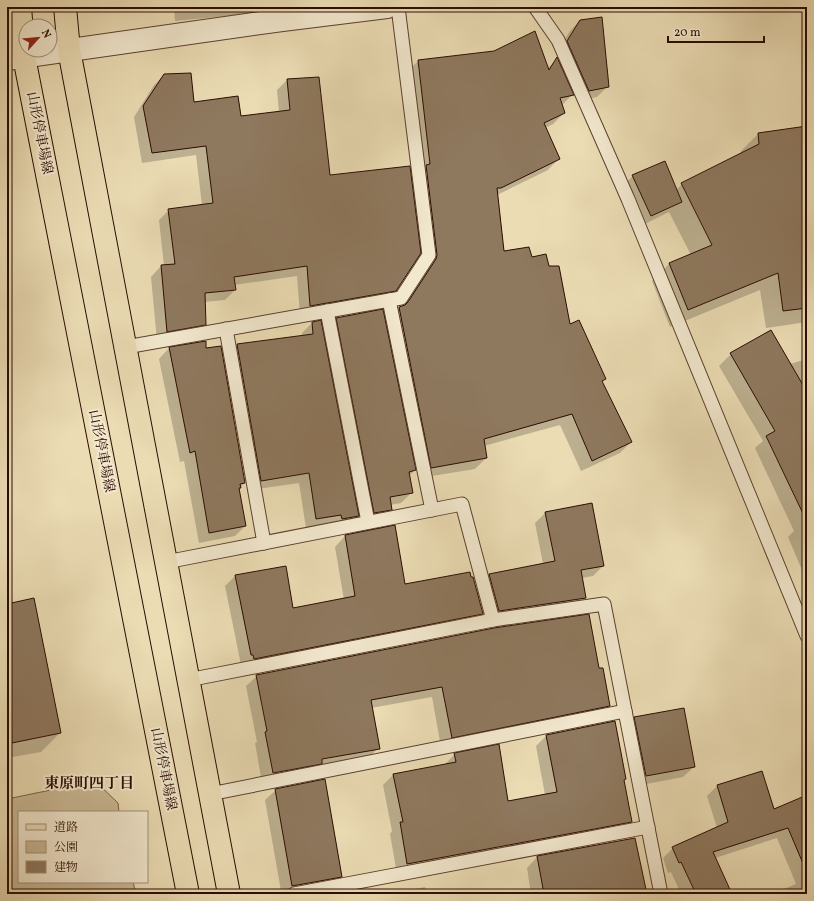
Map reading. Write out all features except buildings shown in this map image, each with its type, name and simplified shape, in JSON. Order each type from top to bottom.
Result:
[{"type":"main road","name":"山形停車場線","points":[[20,7],[15,58],[188,894]]},
{"type":"main road","points":[[65,7],[69,50],[229,894]]},
{"type":"street","points":[[15,58],[282,13],[387,7]]},
{"type":"lane","points":[[126,347],[401,298],[429,255],[398,7]]},
{"type":"lane","points":[[535,7],[558,40],[628,199],[807,636]]},
{"type":"lane","points":[[389,300],[432,510]]},
{"type":"lane","points":[[328,311],[368,522]]},
{"type":"lane","points":[[226,329],[264,543]]},
{"type":"lane","points":[[166,562],[462,504],[493,620]]},
{"type":"lane","points":[[188,680],[493,620],[604,604],[661,894]]},
{"type":"lane","points":[[210,794],[625,711]]},
{"type":"lane","points":[[294,894],[648,827]]},
{"type":"green space","points":[[95,781],[118,803],[119,811],[18,811],[18,883],[133,883],[136,894],[7,894],[7,799]]},
{"type":"district","name":"東原町四丁目","points":[[89,784]]}]
